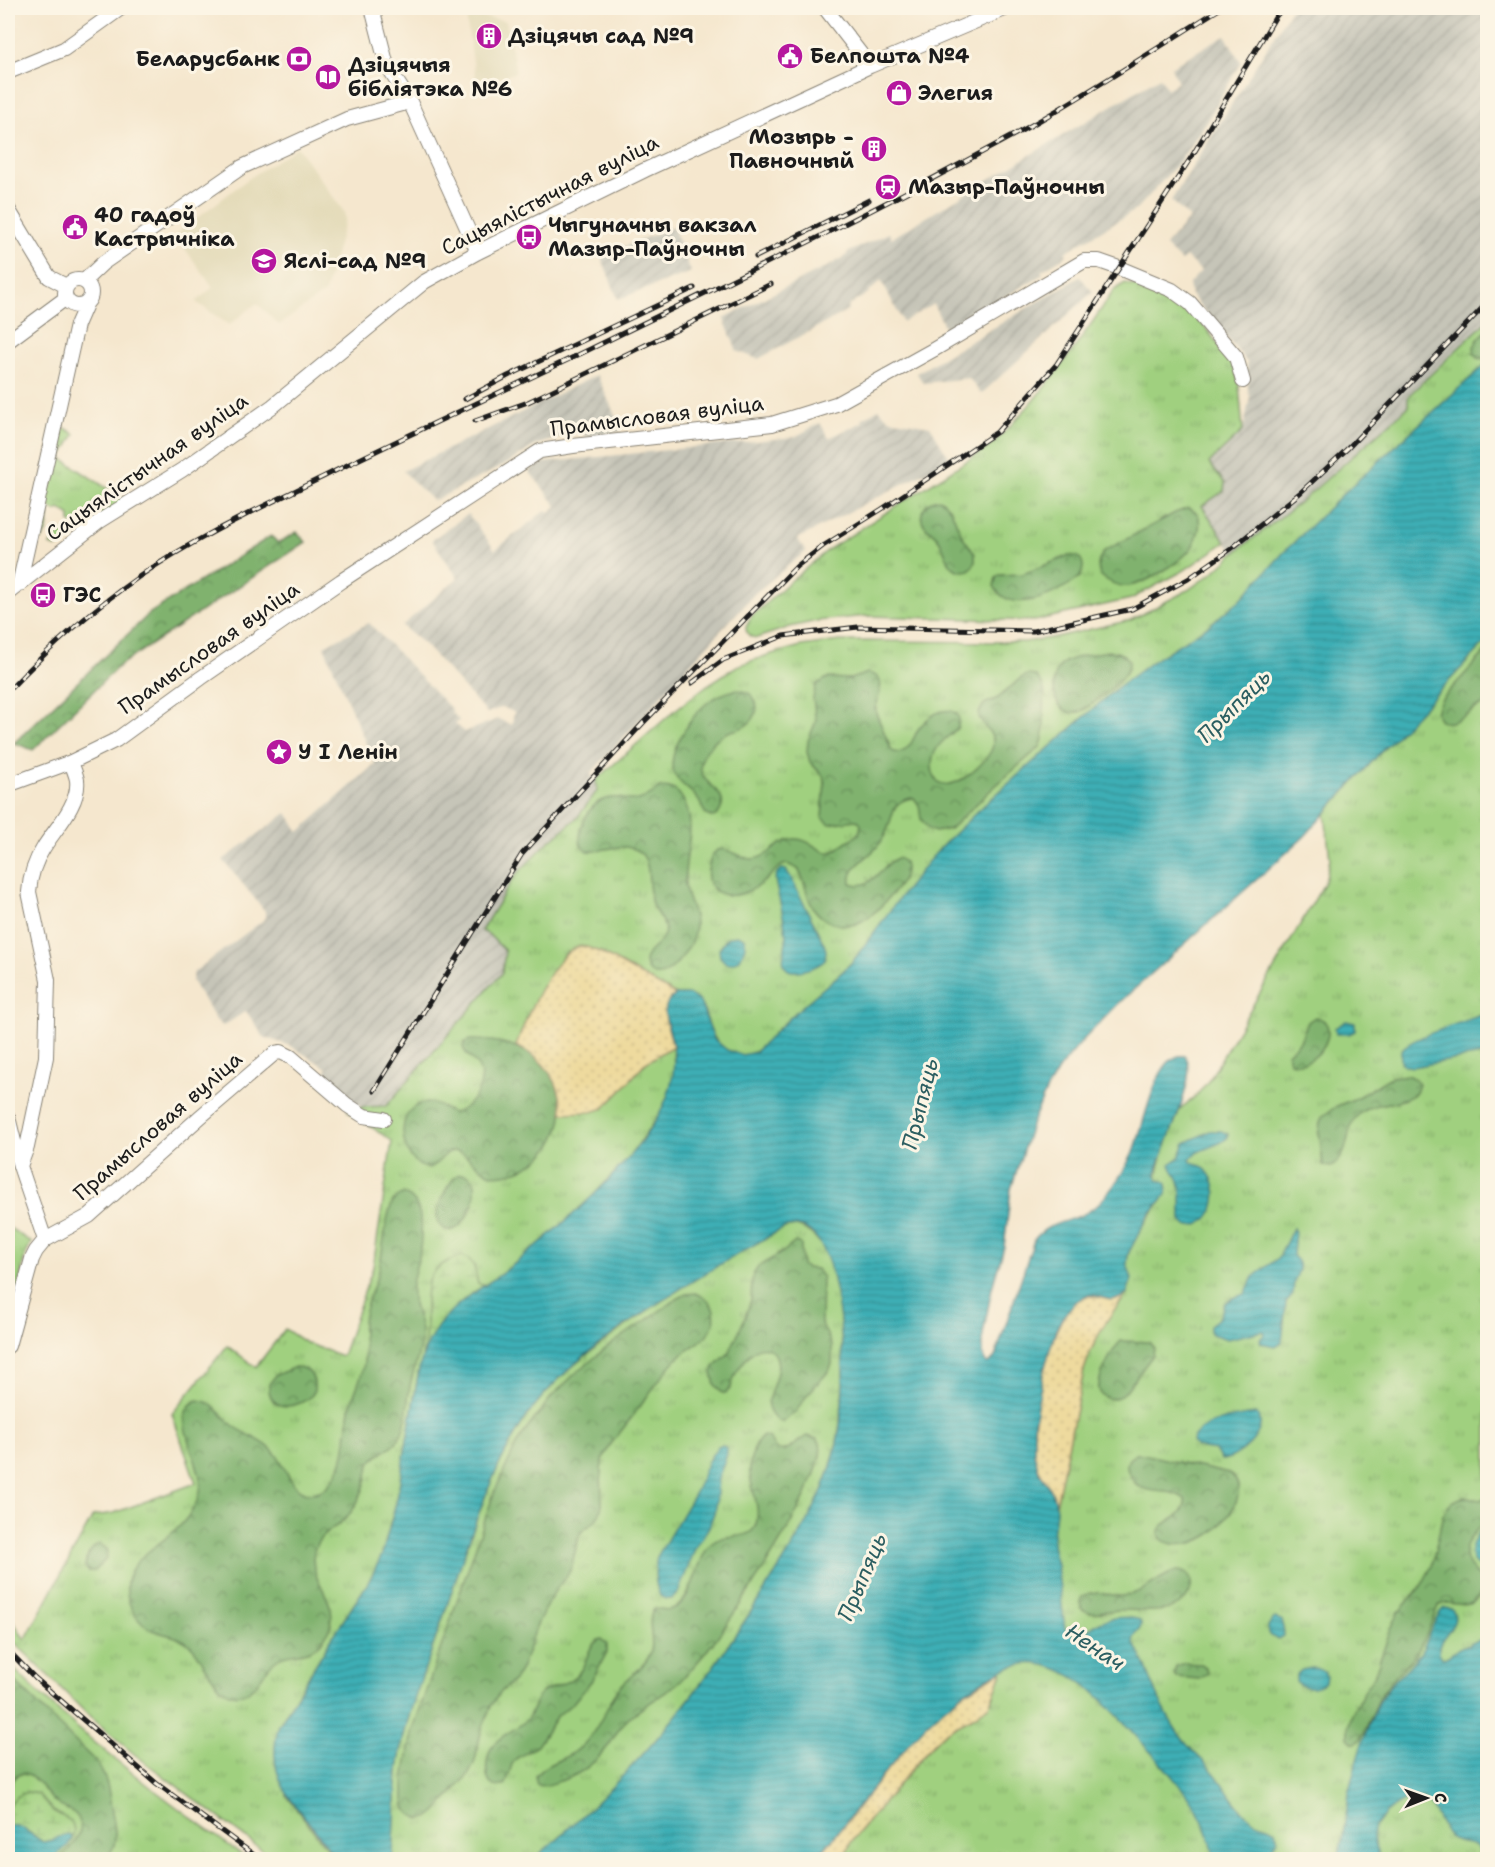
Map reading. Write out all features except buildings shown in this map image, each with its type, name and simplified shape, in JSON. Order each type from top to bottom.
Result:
[{"type":"street","points":[[8,72],[64,49],[121,8]]},
{"type":"street","points":[[372,8],[387,66],[410,102],[478,252]]},
{"type":"street","points":[[825,8],[870,66]]},
{"type":"street","name":"Сацыялістычная вуліца","points":[[13,589],[100,522],[182,470],[273,406],[424,282],[478,252],[616,183],[870,66],[1007,8]]},
{"type":"street","points":[[84,281],[103,262],[242,167],[347,119],[410,102]]},
{"type":"street","points":[[8,209],[49,277],[66,295],[71,304],[79,306],[87,302]]},
{"type":"street","name":"Прамысловая вуліца","points":[[8,785],[71,762],[116,740],[341,581],[540,452],[573,446],[772,424],[836,404],[1084,261],[1099,261],[1119,268],[1172,291],[1190,303],[1236,357],[1243,381]]},
{"type":"street","points":[[8,341],[66,295],[72,280],[84,281],[91,291],[77,325],[13,589]]},
{"type":"street","points":[[66,295],[77,325]]},
{"type":"street","points":[[20,1166],[27,1147],[46,1057],[48,980],[29,892],[30,882],[42,850],[65,819],[76,795],[77,781],[71,762]]},
{"type":"street","name":"Прамысловая вуліца","points":[[45,1240],[89,1216],[275,1053],[281,1052],[291,1057],[347,1105],[364,1116],[384,1119]]},
{"type":"street","points":[[8,1118],[20,1166],[45,1240],[32,1259],[8,1346]]},
{"type":"shaded area","points":[[1292,8],[1487,8],[1487,321],[1409,396],[1408,407],[1304,499],[1234,554],[1202,506],[1225,483],[1209,463],[1243,431],[1250,397],[1247,362],[1191,295],[1189,284],[1201,271],[1186,257],[1181,261],[1165,246],[1190,218],[1171,201]]},
{"type":"shaded area","points":[[468,14],[506,21],[516,72],[477,86],[467,24]]},
{"type":"shaded area","points":[[1225,35],[1241,62],[1208,119],[1180,161],[1137,209],[1065,252],[1067,255],[1041,271],[1043,274],[947,331],[933,304],[903,322],[881,280],[867,294],[849,305],[847,311],[758,359],[737,351],[724,319],[728,316],[829,266],[847,253],[889,233],[892,238],[1160,77],[1167,89],[1178,82],[1171,67]]},
{"type":"shaded area","name":"Яслі-сад №9","points":[[297,147],[344,212],[345,219],[325,292],[279,325],[257,303],[229,325],[196,302],[213,287],[175,235],[248,179]]},
{"type":"shaded area","points":[[673,227],[691,272],[618,299],[601,256]]},
{"type":"shaded area","points":[[1080,277],[1093,292],[981,394],[969,378],[923,383],[917,373]]},
{"type":"shaded area","points":[[597,375],[622,431],[587,437],[579,431],[536,445],[508,463],[433,501],[403,471]]},
{"type":"shaded area","points":[[879,409],[889,419],[930,426],[950,459],[797,539],[806,551],[755,593],[590,774],[596,780],[597,791],[577,818],[545,845],[481,931],[488,934],[505,951],[502,973],[386,1106],[363,1107],[350,1103],[323,1078],[327,1068],[291,1046],[264,1037],[246,1011],[223,1026],[216,1020],[192,981],[194,972],[265,919],[265,911],[223,860],[287,813],[299,832],[375,764],[324,646],[369,623],[452,710],[451,712],[459,720],[455,724],[465,732],[498,719],[512,725],[514,712],[502,707],[487,713],[424,644],[402,626],[458,578],[432,540],[468,514],[495,550],[546,510],[550,512],[557,506],[529,471],[541,463],[795,437],[820,423],[829,438],[863,422],[862,419]]},
{"type":"green space","points":[[1125,283],[1176,301],[1187,309],[1205,327],[1234,365],[1239,385],[1243,431],[1209,463],[1225,483],[1224,491],[1202,506],[1226,542],[1183,571],[1131,599],[1034,621],[867,616],[817,621],[757,638],[749,635],[746,627],[751,617],[829,549],[990,446],[1041,391],[1114,290]]},
{"type":"green space","points":[[1487,321],[1487,363],[1346,491],[1240,600],[1208,626],[1153,661],[1117,688],[981,808],[944,844],[853,961],[757,1051],[744,1055],[731,1052],[714,1036],[697,1000],[689,995],[676,995],[600,952],[567,952],[562,957],[526,1018],[584,1113],[595,1111],[611,1101],[648,1061],[673,1046],[674,1069],[670,1092],[658,1116],[630,1156],[592,1197],[550,1235],[499,1276],[473,1292],[419,1369],[397,1499],[382,1555],[368,1583],[279,1725],[287,1796],[335,1859],[274,1859],[134,1754],[86,1713],[8,1636],[8,1613],[25,1640],[93,1516],[114,1513],[196,1483],[172,1414],[227,1346],[256,1367],[285,1329],[306,1343],[342,1356],[373,1267],[392,1141],[348,1111],[363,1107],[386,1106],[502,973],[505,951],[488,934],[481,931],[514,877],[545,845],[577,818],[597,791],[596,780],[706,686],[737,666],[768,655],[801,646],[840,641],[1025,642],[1131,620],[1188,590],[1304,499],[1408,407],[1408,396]]},
{"type":"green space","points":[[1487,330],[1487,356],[1482,359],[1477,358],[1473,352],[1475,345]]},
{"type":"green space","points":[[65,428],[75,434],[61,458],[126,501],[82,530],[70,522],[70,516],[60,509],[55,511],[43,503],[58,433]]},
{"type":"green space","points":[[939,499],[951,510],[961,534],[975,554],[975,563],[968,570],[958,570],[950,564],[939,540],[922,521],[922,512],[926,505]]},
{"type":"green space","points":[[1188,508],[1197,513],[1199,517],[1198,532],[1189,551],[1178,561],[1152,577],[1129,586],[1113,584],[1100,575],[1099,561],[1106,550]]},
{"type":"green space","points":[[41,511],[49,516],[47,530],[42,540],[37,534]]},
{"type":"green space","points":[[68,529],[77,535],[56,547],[50,545],[56,537]]},
{"type":"green space","points":[[297,532],[306,542],[120,665],[33,750],[14,743],[150,613],[271,536],[278,543]]},
{"type":"green space","points":[[1068,556],[1077,556],[1082,561],[1083,569],[1080,577],[1060,590],[1036,600],[1011,600],[1001,595],[994,586],[999,575],[1023,574]]},
{"type":"green space","points":[[1487,641],[1487,1859],[843,1860],[851,1842],[929,1748],[947,1731],[976,1715],[993,1699],[1055,1517],[1086,1363],[1102,1328],[1127,1293],[1127,1257],[1130,1249],[1167,1189],[1167,1184],[1159,1181],[1157,1177],[1163,1152],[1180,1109],[1197,1095],[1209,1080],[1325,882],[1330,859],[1325,814]]},
{"type":"green space","points":[[1487,650],[1487,703],[1456,720],[1444,722],[1439,719],[1437,709],[1441,700]]},
{"type":"green space","points":[[1111,651],[1124,655],[1129,662],[1127,671],[1120,680],[1084,710],[1073,712],[1065,710],[1055,696],[1055,677],[1059,668],[1065,662],[1075,658]]},
{"type":"green space","points":[[868,673],[879,679],[881,684],[876,713],[892,751],[899,753],[905,750],[919,728],[936,713],[947,710],[957,714],[958,727],[938,746],[933,758],[933,773],[938,782],[946,784],[966,777],[984,761],[993,745],[993,740],[981,721],[979,713],[984,704],[998,698],[1027,675],[1036,676],[1044,689],[1042,743],[950,829],[935,832],[928,829],[921,819],[919,805],[914,798],[909,798],[897,805],[883,839],[856,867],[851,883],[865,884],[898,858],[904,862],[904,876],[884,903],[861,921],[852,925],[843,925],[823,918],[813,907],[798,869],[787,864],[778,868],[761,884],[746,892],[730,895],[717,892],[709,881],[708,874],[712,856],[717,851],[728,850],[753,859],[759,858],[788,840],[800,839],[824,851],[832,852],[859,834],[861,825],[859,821],[830,824],[822,817],[825,782],[823,776],[810,762],[807,752],[808,741],[816,721],[813,698],[816,685],[827,678],[850,679]]},
{"type":"green space","points":[[736,690],[749,693],[753,697],[756,702],[756,713],[753,719],[740,729],[715,740],[703,757],[701,766],[704,778],[722,800],[719,813],[710,817],[696,797],[674,774],[673,756],[694,716],[717,696]]},
{"type":"green space","points":[[663,787],[679,793],[687,809],[690,830],[685,884],[694,915],[695,929],[691,942],[677,963],[665,973],[658,975],[649,972],[645,963],[648,954],[662,939],[665,928],[652,904],[648,869],[642,854],[635,849],[625,847],[588,851],[581,846],[580,839],[586,816],[596,804],[613,798],[641,799]]},
{"type":"green space","points":[[1315,1017],[1323,1020],[1328,1027],[1325,1044],[1311,1059],[1301,1063],[1290,1062],[1288,1053],[1300,1041],[1308,1022]]},
{"type":"green space","points":[[470,1040],[498,1042],[523,1050],[544,1065],[558,1089],[562,1114],[556,1137],[546,1151],[527,1167],[496,1175],[482,1169],[463,1154],[453,1151],[445,1155],[434,1166],[425,1168],[412,1158],[406,1148],[403,1128],[411,1110],[418,1105],[429,1103],[454,1113],[467,1106],[476,1094],[480,1087],[481,1073],[463,1047],[465,1042]]},
{"type":"green space","points":[[1408,1075],[1419,1084],[1416,1093],[1403,1100],[1372,1107],[1359,1114],[1351,1126],[1345,1148],[1338,1162],[1331,1167],[1323,1165],[1319,1131],[1323,1116],[1391,1077]]},
{"type":"green space","points":[[459,1174],[468,1175],[474,1180],[474,1198],[461,1225],[454,1230],[445,1230],[438,1223],[438,1211],[447,1189]]},
{"type":"green space","points":[[403,1194],[416,1204],[421,1220],[419,1256],[412,1290],[421,1339],[409,1389],[402,1434],[395,1443],[371,1462],[363,1491],[356,1505],[343,1521],[323,1536],[316,1546],[313,1563],[332,1614],[331,1625],[325,1637],[320,1644],[308,1651],[277,1659],[253,1688],[242,1694],[233,1694],[218,1685],[196,1652],[186,1642],[150,1629],[137,1618],[127,1594],[129,1577],[140,1559],[180,1526],[197,1502],[200,1481],[185,1429],[185,1418],[188,1408],[197,1400],[208,1403],[234,1426],[269,1447],[278,1457],[294,1485],[304,1492],[313,1493],[321,1490],[336,1474],[344,1456],[351,1405],[363,1368],[364,1314],[378,1271],[389,1213],[394,1200]]},
{"type":"green space","points":[[796,1226],[807,1231],[816,1239],[829,1260],[833,1272],[841,1328],[842,1403],[833,1459],[822,1492],[806,1524],[759,1600],[694,1692],[649,1748],[613,1787],[534,1859],[392,1860],[398,1769],[407,1723],[472,1531],[484,1499],[513,1438],[531,1411],[552,1386],[597,1347],[703,1274],[784,1228]]},
{"type":"green space","points":[[8,1227],[31,1242],[24,1259],[18,1291],[8,1277]]},
{"type":"green space","points":[[795,1242],[801,1244],[802,1265],[806,1268],[817,1269],[822,1277],[821,1322],[832,1346],[832,1364],[829,1371],[807,1395],[795,1413],[783,1421],[778,1421],[771,1415],[768,1406],[778,1362],[770,1349],[760,1348],[754,1351],[737,1371],[730,1388],[725,1393],[722,1393],[715,1385],[712,1372],[714,1367],[729,1353],[744,1320],[751,1300],[754,1273],[759,1266]]},
{"type":"green space","points":[[461,1256],[472,1263],[478,1284],[487,1284],[448,1314],[422,1357],[426,1333],[426,1296],[430,1279],[440,1266]]},
{"type":"green space","points":[[695,1293],[707,1300],[714,1311],[714,1321],[709,1333],[668,1368],[611,1444],[601,1469],[600,1513],[595,1521],[580,1533],[570,1571],[552,1595],[539,1620],[521,1669],[492,1704],[469,1774],[428,1818],[420,1819],[412,1815],[406,1809],[404,1780],[412,1732],[494,1493],[518,1441],[552,1396],[577,1372],[610,1345],[677,1299],[686,1294]]},
{"type":"green space","points":[[1121,1341],[1149,1342],[1154,1348],[1153,1355],[1125,1392],[1119,1397],[1109,1399],[1100,1393],[1100,1378]]},
{"type":"green space","points":[[295,1367],[305,1369],[312,1375],[313,1394],[292,1406],[278,1404],[273,1400],[269,1384],[276,1375]]},
{"type":"green space","points":[[763,1436],[769,1438],[773,1445],[782,1450],[792,1447],[807,1436],[817,1439],[820,1443],[819,1461],[810,1485],[777,1547],[757,1578],[696,1664],[675,1685],[624,1723],[594,1762],[583,1771],[570,1777],[550,1784],[537,1785],[535,1776],[540,1771],[570,1755],[587,1741],[619,1688],[648,1658],[652,1646],[650,1621],[654,1609],[670,1610],[680,1605],[686,1598],[706,1550],[712,1543],[753,1530],[756,1524],[757,1507],[751,1481],[750,1462],[755,1445]]},
{"type":"green space","points":[[1136,1454],[1229,1474],[1236,1481],[1238,1488],[1234,1506],[1229,1515],[1215,1530],[1201,1540],[1183,1544],[1165,1541],[1159,1532],[1165,1524],[1181,1512],[1185,1499],[1179,1495],[1150,1490],[1137,1485],[1130,1476],[1127,1465],[1131,1457]]},
{"type":"green space","points":[[1464,1496],[1480,1500],[1487,1498],[1487,1521],[1470,1539],[1465,1550],[1467,1562],[1482,1582],[1481,1592],[1470,1604],[1449,1603],[1438,1606],[1415,1656],[1382,1693],[1361,1739],[1353,1743],[1348,1738],[1348,1727],[1353,1711],[1376,1671],[1399,1612],[1421,1586],[1432,1566],[1443,1514],[1452,1502]]},
{"type":"green space","points":[[100,1544],[107,1549],[106,1559],[95,1571],[88,1571],[85,1566],[88,1556],[94,1547]]},
{"type":"green space","points":[[1176,1571],[1187,1574],[1190,1578],[1191,1589],[1186,1599],[1174,1607],[1160,1611],[1122,1610],[1097,1613],[1081,1608],[1081,1598],[1091,1593],[1131,1595]]},
{"type":"green space","points":[[601,1639],[607,1644],[607,1652],[592,1680],[573,1703],[556,1717],[537,1746],[517,1758],[512,1764],[506,1784],[498,1787],[493,1785],[487,1775],[487,1760],[492,1747],[503,1736],[525,1721],[541,1693],[577,1675],[593,1644]]},
{"type":"green space","points":[[8,1663],[94,1742],[248,1859],[8,1859]]},
{"type":"green space","points":[[1184,1663],[1202,1664],[1207,1674],[1199,1679],[1176,1677],[1174,1674],[1176,1666]]},
{"type":"green space","points":[[8,1675],[94,1760],[103,1773],[109,1791],[115,1837],[113,1848],[105,1859],[59,1859],[79,1835],[79,1819],[74,1813],[52,1800],[35,1779],[24,1774],[17,1775],[13,1779],[8,1794]]},
{"type":"green space","points":[[27,1792],[38,1794],[53,1811],[71,1821],[74,1832],[73,1837],[71,1842],[72,1839],[68,1834],[43,1842],[27,1831],[8,1826],[8,1806],[16,1797]]},
{"type":"sand","points":[[580,946],[600,952],[676,995],[671,998],[666,1020],[673,1046],[644,1064],[604,1108],[592,1112],[562,1113],[559,1091],[550,1072],[535,1057],[516,1046],[533,1005],[550,974],[559,961]]},
{"type":"sand","points":[[1127,1294],[1101,1330],[1084,1370],[1056,1505],[1035,1460],[1034,1424],[1042,1376],[1056,1331],[1065,1313],[1082,1298],[1095,1296],[1113,1299]]},
{"type":"sand","points":[[1002,1671],[989,1705],[947,1731],[929,1748],[851,1842],[843,1859],[816,1860],[918,1732],[962,1694]]},
{"type":"water","points":[[1487,363],[1487,641],[1379,754],[1304,837],[1120,1002],[1058,1070],[1031,1125],[1011,1189],[1004,1247],[992,1288],[983,1334],[983,1354],[986,1363],[989,1363],[995,1357],[1034,1240],[1044,1230],[1082,1215],[1106,1196],[1134,1151],[1158,1078],[1175,1058],[1185,1056],[1189,1065],[1184,1095],[1156,1174],[1158,1180],[1166,1182],[1168,1189],[1148,1216],[1128,1254],[1127,1264],[1132,1279],[1127,1293],[1111,1300],[1087,1295],[1075,1302],[1056,1329],[1044,1370],[1034,1422],[1034,1453],[1039,1472],[1055,1500],[1052,1545],[1065,1629],[1080,1635],[1106,1620],[1126,1618],[1140,1620],[1141,1627],[1134,1637],[1134,1644],[1166,1712],[1185,1742],[1212,1771],[1241,1809],[1254,1821],[1275,1830],[1278,1839],[1268,1853],[1271,1859],[1214,1859],[1204,1823],[1185,1792],[1115,1713],[1080,1681],[1067,1673],[1053,1667],[1025,1664],[1002,1670],[973,1687],[956,1698],[927,1724],[816,1859],[534,1859],[612,1787],[683,1707],[727,1647],[788,1554],[806,1524],[828,1476],[838,1438],[843,1392],[840,1319],[832,1275],[821,1244],[811,1232],[797,1226],[784,1228],[732,1257],[623,1327],[574,1365],[531,1411],[513,1438],[484,1499],[412,1706],[398,1769],[392,1859],[335,1859],[290,1798],[282,1783],[276,1767],[275,1747],[279,1725],[368,1583],[382,1555],[397,1499],[419,1369],[435,1330],[458,1305],[502,1274],[575,1213],[615,1173],[653,1125],[671,1086],[673,1072],[672,1040],[665,1016],[670,999],[676,995],[690,995],[700,1002],[714,1039],[727,1050],[742,1055],[755,1052],[853,961],[927,863],[981,808],[1117,688],[1153,661],[1208,626],[1240,600],[1286,550],[1346,491]]},
{"type":"water","points":[[781,869],[786,870],[790,876],[826,950],[825,960],[806,970],[789,970],[784,965],[786,932],[775,879]]},
{"type":"water","points":[[736,935],[745,939],[743,953],[735,962],[726,963],[720,957],[719,949],[727,938]]},
{"type":"water","points":[[1487,1013],[1487,1054],[1412,1067],[1401,1062],[1401,1050],[1417,1039]]},
{"type":"water","points":[[1346,1021],[1355,1023],[1355,1031],[1349,1034],[1336,1034],[1335,1028]]},
{"type":"water","points":[[1210,1131],[1221,1131],[1228,1134],[1228,1137],[1198,1152],[1190,1160],[1210,1175],[1215,1186],[1216,1198],[1207,1218],[1198,1224],[1186,1226],[1181,1221],[1179,1181],[1170,1164],[1179,1158],[1185,1143]]},
{"type":"water","points":[[1293,1228],[1295,1232],[1293,1255],[1299,1270],[1294,1282],[1293,1294],[1286,1302],[1282,1343],[1275,1346],[1261,1343],[1260,1339],[1265,1334],[1263,1331],[1227,1339],[1212,1334],[1210,1325],[1219,1318],[1225,1303],[1245,1294],[1253,1277],[1279,1257]]},
{"type":"water","points":[[1256,1414],[1259,1416],[1260,1423],[1255,1438],[1235,1456],[1221,1460],[1215,1450],[1196,1447],[1192,1442],[1200,1430],[1209,1425]]},
{"type":"water","points":[[723,1445],[727,1449],[727,1454],[718,1479],[716,1507],[709,1527],[695,1549],[678,1593],[672,1599],[666,1599],[660,1596],[657,1586],[655,1572],[657,1557],[696,1491],[708,1461],[718,1446]]},
{"type":"water","points":[[1487,1525],[1487,1562],[1478,1566],[1471,1556],[1472,1544],[1478,1533]]},
{"type":"water","points":[[1444,1608],[1452,1609],[1455,1616],[1451,1628],[1439,1645],[1442,1658],[1459,1648],[1487,1637],[1488,1754],[1481,1776],[1480,1789],[1482,1807],[1487,1812],[1487,1859],[1478,1859],[1480,1851],[1476,1846],[1453,1840],[1448,1836],[1427,1802],[1417,1798],[1401,1802],[1393,1807],[1375,1826],[1373,1836],[1378,1859],[1338,1859],[1350,1787],[1359,1752],[1372,1718],[1386,1691],[1421,1652]]},
{"type":"water","points":[[1275,1618],[1281,1620],[1284,1631],[1283,1636],[1278,1639],[1271,1636],[1268,1631]]},
{"type":"water","points":[[1312,1668],[1324,1672],[1325,1682],[1310,1687],[1302,1686],[1296,1681],[1296,1675],[1302,1670]]},
{"type":"water","points":[[8,1826],[22,1828],[43,1842],[68,1835],[71,1835],[72,1839],[52,1859],[8,1859]]},
{"type":"railway","points":[[8,691],[54,645],[104,602],[163,561],[209,534],[367,455],[721,285],[916,187],[1065,106],[1221,8]]},
{"type":"railway","points":[[374,1091],[522,854],[643,723],[797,566],[823,546],[997,432],[1056,365],[1192,156],[1283,8]]},
{"type":"railway","points":[[756,257],[869,200]]},
{"type":"railway","points":[[475,421],[528,402],[771,284]]},
{"type":"railway","points":[[465,399],[508,376],[694,288]]},
{"type":"railway","points":[[692,683],[723,660],[783,636],[858,627],[1033,631],[1132,609],[1188,579],[1231,549],[1301,492],[1347,449],[1488,302]]},
{"type":"railway","points":[[8,1650],[35,1678],[156,1783],[261,1860]]},
{"type":"place","name":"Дзіцячы сад №9","points":[[489,36]]},
{"type":"place","name":"Белпошта №4","points":[[790,56]]},
{"type":"place","name":"Беларусбанк","points":[[299,59]]},
{"type":"place","name":"Дзіцячыя бібліятэка №6","points":[[328,77]]},
{"type":"place","name":"Элегия","points":[[899,93]]},
{"type":"place","name":"Мозырь - Павночный","points":[[874,149]]},
{"type":"place","name":"Мазыр-Паўночны","points":[[888,187]]},
{"type":"place","name":"40 гадоў Кастрычніка","points":[[75,227]]},
{"type":"place","name":"Чыгуначны вакзал Мазыр-Паўночны","points":[[529,237]]},
{"type":"place","name":"Яслі-сад №9","points":[[264,261]]},
{"type":"place","name":"ГЭС","points":[[43,595]]},
{"type":"place","name":"У І Ленін","points":[[279,752]]},
{"type":"water label","name":"Прыпяць","points":[[1234,706]]},
{"type":"water label","name":"Прыпяць","points":[[920,1104]]},
{"type":"water label","name":"Прыпяць","points":[[862,1577]]},
{"type":"water label","name":"Ненач","points":[[1095,1647]]}]
